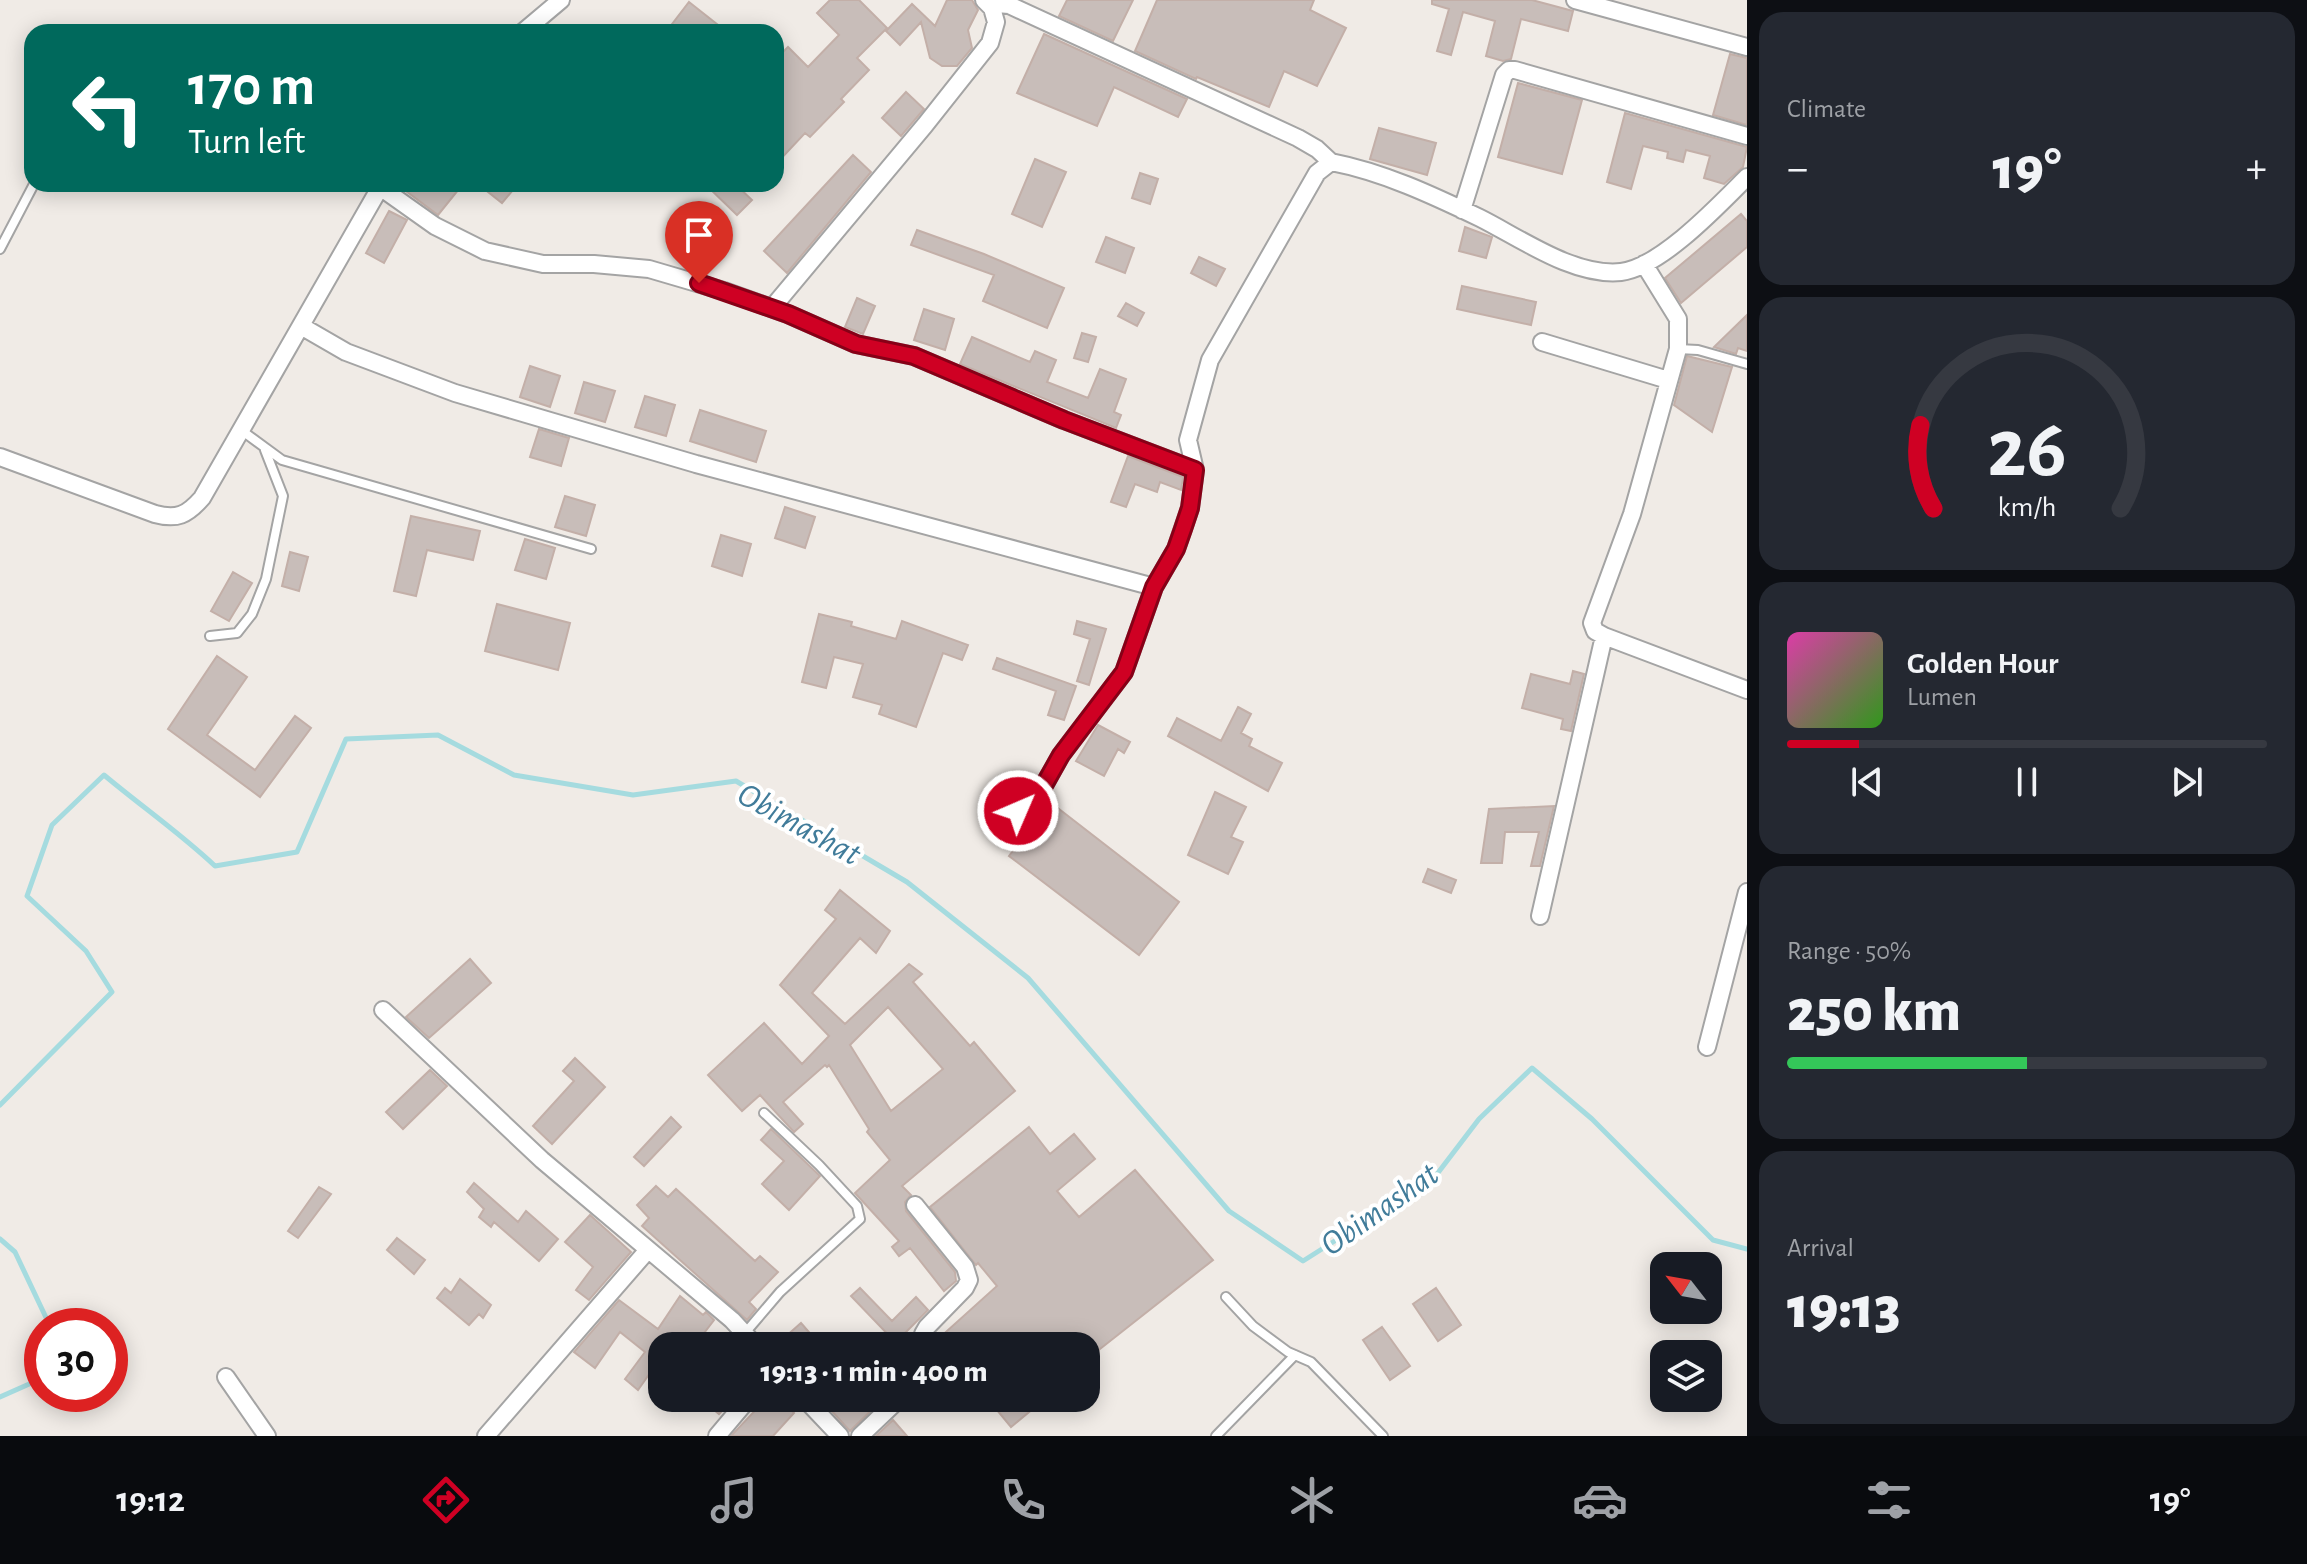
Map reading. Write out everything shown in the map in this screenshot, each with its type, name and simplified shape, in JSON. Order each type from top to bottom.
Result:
[{"type":"street","points":[[532,24],[561,0]]},
{"type":"street","points":[[1575,0],[1747,47]]},
{"type":"street","points":[[777,302],[990,43],[996,22],[988,4],[1009,5],[1298,138],[1331,162],[1363,168],[1462,210],[1550,255],[1591,270],[1621,272],[1644,264],[1715,210],[1747,177]]},
{"type":"street","points":[[1462,210],[1504,75],[1509,70],[1747,136]]},
{"type":"street","points":[[1018,811],[1043,787],[1061,755],[1124,672],[1154,587],[1176,549],[1190,508],[1195,470],[1188,440],[1210,360],[1317,173],[1331,162]]},
{"type":"street","points":[[0,457],[172,518],[189,512],[202,498],[378,192]]},
{"type":"street","points":[[389,192],[435,226],[485,251],[543,264],[594,264],[649,269],[724,291],[788,314],[856,344],[914,356],[1064,420],[1195,470]]},
{"type":"street","points":[[1644,264],[1678,319],[1678,349],[1632,514],[1592,623],[1595,631],[1604,636],[1747,690]]},
{"type":"street","points":[[301,326],[346,352],[455,393],[711,469],[1154,587]]},
{"type":"street","points":[[1542,342],[1668,380]]},
{"type":"street","points":[[1540,916],[1604,636]]},
{"type":"street","points":[[1707,1047],[1747,892]]},
{"type":"street","points":[[383,1010],[542,1160],[743,1332]]},
{"type":"street","points":[[915,1205],[965,1267],[969,1280],[924,1332]]},
{"type":"street","points":[[486,1436],[647,1251]]},
{"type":"street","points":[[226,1377],[267,1436]]},
{"type":"street","points":[[717,1436],[737,1412]]},
{"type":"street","points":[[817,1412],[840,1436]]},
{"type":"street","points":[[860,1436],[885,1412]]},
{"type":"lane","points":[[0,249],[30,192]]},
{"type":"lane","points":[[1678,349],[1698,350],[1747,364]]},
{"type":"lane","points":[[241,430],[282,460],[591,549]]},
{"type":"lane","points":[[210,636],[237,633],[252,614],[266,579],[283,496],[265,450]]},
{"type":"lane","points":[[755,1332],[780,1292],[860,1219],[857,1206],[764,1113]]},
{"type":"lane","points":[[1226,1297],[1253,1326],[1295,1355],[1311,1362],[1383,1436]]},
{"type":"lane","points":[[1216,1436],[1295,1355]]},
{"type":"building","points":[[830,0],[859,0],[887,28],[857,58],[869,70],[841,99],[844,102],[810,137],[805,133],[784,155],[784,51],[788,47],[808,67],[839,35],[817,13]]},
{"type":"building","points":[[947,0],[972,0],[978,10],[968,30],[972,48],[957,66],[942,66],[930,58],[921,22],[900,45],[886,31],[912,4],[935,26]]},
{"type":"building","points":[[1067,0],[1133,0],[1113,41],[1059,16]]},
{"type":"building","points":[[1157,0],[1314,0],[1310,10],[1346,28],[1317,86],[1284,71],[1269,107],[1135,51]]},
{"type":"building","points":[[1432,0],[1532,0],[1573,11],[1568,31],[1521,19],[1511,59],[1503,61],[1486,56],[1495,21],[1463,12],[1451,55],[1437,51],[1449,9],[1432,4]]},
{"type":"building","points":[[689,2],[717,24],[672,24]]},
{"type":"building","points":[[1044,34],[1187,99],[1178,117],[1114,87],[1097,126],[1017,93]]},
{"type":"building","points":[[1730,54],[1747,58],[1747,125],[1713,115]]},
{"type":"building","points":[[1518,83],[1582,100],[1562,174],[1498,157]]},
{"type":"building","points":[[906,92],[924,109],[901,136],[882,118]]},
{"type":"building","points":[[1625,113],[1747,147],[1743,167],[1724,184],[1704,178],[1710,156],[1686,150],[1683,162],[1667,158],[1668,152],[1643,146],[1631,189],[1607,182]]},
{"type":"building","points":[[1379,128],[1436,143],[1427,175],[1370,159]]},
{"type":"building","points":[[853,155],[871,172],[787,273],[764,251]]},
{"type":"building","points":[[1035,159],[1066,172],[1042,227],[1012,214]]},
{"type":"building","points":[[1140,173],[1158,179],[1150,204],[1132,198]]},
{"type":"building","points":[[407,192],[457,192],[438,215]]},
{"type":"building","points":[[488,192],[511,192],[502,203]]},
{"type":"building","points":[[713,192],[744,192],[752,200],[737,215]]},
{"type":"building","points":[[389,211],[407,220],[384,263],[366,253]]},
{"type":"building","points":[[1741,214],[1747,221],[1747,247],[1681,303],[1665,278]]},
{"type":"building","points":[[1465,227],[1492,237],[1486,258],[1459,251]]},
{"type":"building","points":[[917,230],[1064,288],[1047,328],[983,301],[994,275],[911,245]]},
{"type":"building","points":[[1106,237],[1134,248],[1125,273],[1096,262]]},
{"type":"building","points":[[1199,257],[1225,269],[1216,286],[1191,273]]},
{"type":"building","points":[[1462,286],[1536,302],[1531,325],[1457,309]]},
{"type":"building","points":[[857,298],[875,306],[863,334],[845,327]]},
{"type":"building","points":[[1126,303],[1144,313],[1137,326],[1118,316]]},
{"type":"building","points":[[924,309],[954,319],[945,350],[914,340]]},
{"type":"building","points":[[1747,315],[1747,351],[1738,348],[1736,354],[1714,347]]},
{"type":"building","points":[[1082,333],[1096,337],[1088,362],[1074,358]]},
{"type":"building","points":[[972,337],[1030,362],[1035,351],[1056,360],[1047,382],[1088,398],[1100,369],[1126,379],[1114,412],[1121,415],[1116,428],[960,364]]},
{"type":"building","points":[[1687,356],[1732,367],[1712,432],[1674,405]]},
{"type":"building","points":[[530,366],[560,376],[550,407],[520,397]]},
{"type":"building","points":[[584,382],[615,391],[605,422],[575,413]]},
{"type":"building","points":[[645,396],[675,405],[666,436],[635,427]]},
{"type":"building","points":[[700,410],[766,431],[756,462],[690,441]]},
{"type":"building","points":[[539,429],[569,438],[561,466],[530,457]]},
{"type":"building","points":[[1128,456],[1183,477],[1181,490],[1160,482],[1157,492],[1135,484],[1126,507],[1111,502]]},
{"type":"building","points":[[565,496],[595,505],[586,536],[555,527]]},
{"type":"building","points":[[785,507],[815,517],[805,548],[775,538]]},
{"type":"building","points":[[411,516],[480,531],[473,560],[427,550],[416,596],[394,591]]},
{"type":"building","points":[[721,535],[751,544],[742,576],[712,566]]},
{"type":"building","points":[[525,539],[555,548],[546,579],[515,570]]},
{"type":"building","points":[[290,552],[308,557],[299,591],[282,586]]},
{"type":"building","points":[[233,572],[252,583],[229,621],[211,611]]},
{"type":"building","points":[[497,604],[570,623],[558,670],[485,651]]},
{"type":"building","points":[[819,614],[852,622],[851,626],[896,639],[902,621],[968,645],[962,660],[943,653],[916,727],[879,714],[882,705],[853,697],[863,664],[834,657],[826,688],[802,682]]},
{"type":"building","points":[[1077,621],[1106,629],[1089,685],[1077,681],[1090,639],[1074,634]]},
{"type":"building","points":[[217,656],[247,677],[207,735],[255,770],[295,716],[311,728],[260,797],[168,729]]},
{"type":"building","points":[[997,658],[1076,686],[1064,720],[1048,715],[1056,691],[993,669]]},
{"type":"building","points":[[1573,671],[1584,674],[1571,731],[1561,729],[1563,719],[1522,708],[1531,674],[1570,684]]},
{"type":"building","points":[[1238,707],[1251,714],[1241,733],[1252,739],[1249,746],[1282,763],[1268,791],[1168,736],[1177,718],[1221,741]]},
{"type":"building","points":[[1098,725],[1130,742],[1124,753],[1118,749],[1104,776],[1076,761]]},
{"type":"building","points":[[1215,792],[1246,807],[1231,837],[1243,842],[1228,874],[1188,855]]},
{"type":"building","points":[[1050,802],[1179,902],[1139,955],[1009,856]]},
{"type":"building","points":[[1554,806],[1540,866],[1531,866],[1539,832],[1505,832],[1502,863],[1481,863],[1489,809]]},
{"type":"building","points":[[1428,869],[1456,880],[1451,893],[1423,882]]},
{"type":"building","points":[[840,890],[890,931],[876,953],[860,938],[812,993],[845,1024],[909,964],[922,974],[913,982],[970,1046],[974,1042],[1015,1091],[902,1186],[911,1195],[905,1202],[906,1211],[955,1272],[956,1281],[944,1291],[910,1248],[899,1256],[892,1247],[899,1241],[855,1193],[890,1160],[867,1132],[869,1129],[829,1065],[825,1065],[783,1102],[803,1124],[794,1132],[760,1095],[742,1111],[708,1075],[764,1023],[802,1064],[829,1036],[780,985],[836,919],[825,910]],"holes":[[[888,1007],[943,1069],[891,1111],[850,1045]]]},
{"type":"building","points":[[470,959],[491,983],[429,1038],[406,1017]]},
{"type":"building","points":[[575,1058],[605,1087],[552,1144],[533,1126],[574,1081],[563,1071]]},
{"type":"building","points":[[430,1070],[447,1086],[403,1129],[386,1112]]},
{"type":"building","points":[[671,1117],[681,1127],[644,1166],[634,1157]]},
{"type":"building","points":[[1029,1127],[1050,1154],[1074,1134],[1095,1159],[1057,1191],[1079,1217],[1135,1170],[1213,1260],[1100,1349],[1100,1332],[946,1332],[997,1286],[978,1263],[976,1265],[930,1207]]},
{"type":"building","points":[[771,1129],[820,1176],[789,1210],[762,1184],[784,1161],[761,1140]]},
{"type":"building","points":[[474,1183],[518,1222],[526,1211],[558,1239],[539,1261],[494,1222],[491,1227],[479,1217],[484,1209],[467,1192]]},
{"type":"building","points":[[656,1186],[668,1197],[676,1189],[755,1261],[760,1256],[778,1272],[749,1302],[756,1309],[747,1320],[642,1226],[649,1218],[637,1205]]},
{"type":"building","points":[[319,1187],[331,1194],[298,1238],[288,1231]]},
{"type":"building","points":[[590,1215],[631,1252],[589,1300],[576,1290],[593,1267],[565,1242]]},
{"type":"building","points":[[397,1238],[425,1260],[414,1274],[387,1250]]},
{"type":"building","points":[[460,1279],[491,1305],[483,1318],[479,1314],[469,1325],[437,1298],[445,1288],[451,1293]]},
{"type":"building","points":[[860,1288],[892,1321],[916,1297],[928,1310],[906,1332],[886,1332],[851,1296]]},
{"type":"building","points":[[1436,1288],[1461,1325],[1438,1341],[1413,1304]]},
{"type":"building","points":[[680,1296],[714,1320],[705,1332],[648,1332],[648,1376],[638,1390],[625,1379],[645,1352],[620,1332],[595,1368],[574,1352],[619,1300],[658,1329]]},
{"type":"building","points":[[801,1323],[809,1332],[791,1332]]},
{"type":"building","points":[[1382,1327],[1410,1366],[1390,1380],[1363,1340]]},
{"type":"building","points":[[754,1412],[794,1413],[773,1436],[731,1436]]},
{"type":"building","points":[[833,1412],[870,1412],[850,1431]]},
{"type":"building","points":[[999,1412],[1029,1412],[1011,1427]]},
{"type":"building","points":[[893,1420],[907,1436],[876,1436]]},
{"type":"waterway","name":"Obimashat","points":[[0,1105],[112,992],[86,951],[27,896],[52,825],[104,775],[215,866],[297,852],[346,739],[438,735],[514,775],[633,795],[736,781],[907,882],[1028,978],[1229,1211],[1303,1261],[1434,1178],[1479,1119],[1532,1068],[1592,1119],[1713,1240],[1747,1249]]},
{"type":"waterway","name":"Obimashat","points":[[0,1239],[15,1252],[41,1308]]},
{"type":"waterway","name":"Obimashat","points":[[0,1397],[24,1386]]},
{"type":"route","points":[[699,283],[788,314],[856,344],[914,356],[1064,420],[1195,470],[1190,508],[1176,549],[1154,587],[1124,672],[1061,755],[1043,787],[1018,811]]}]
